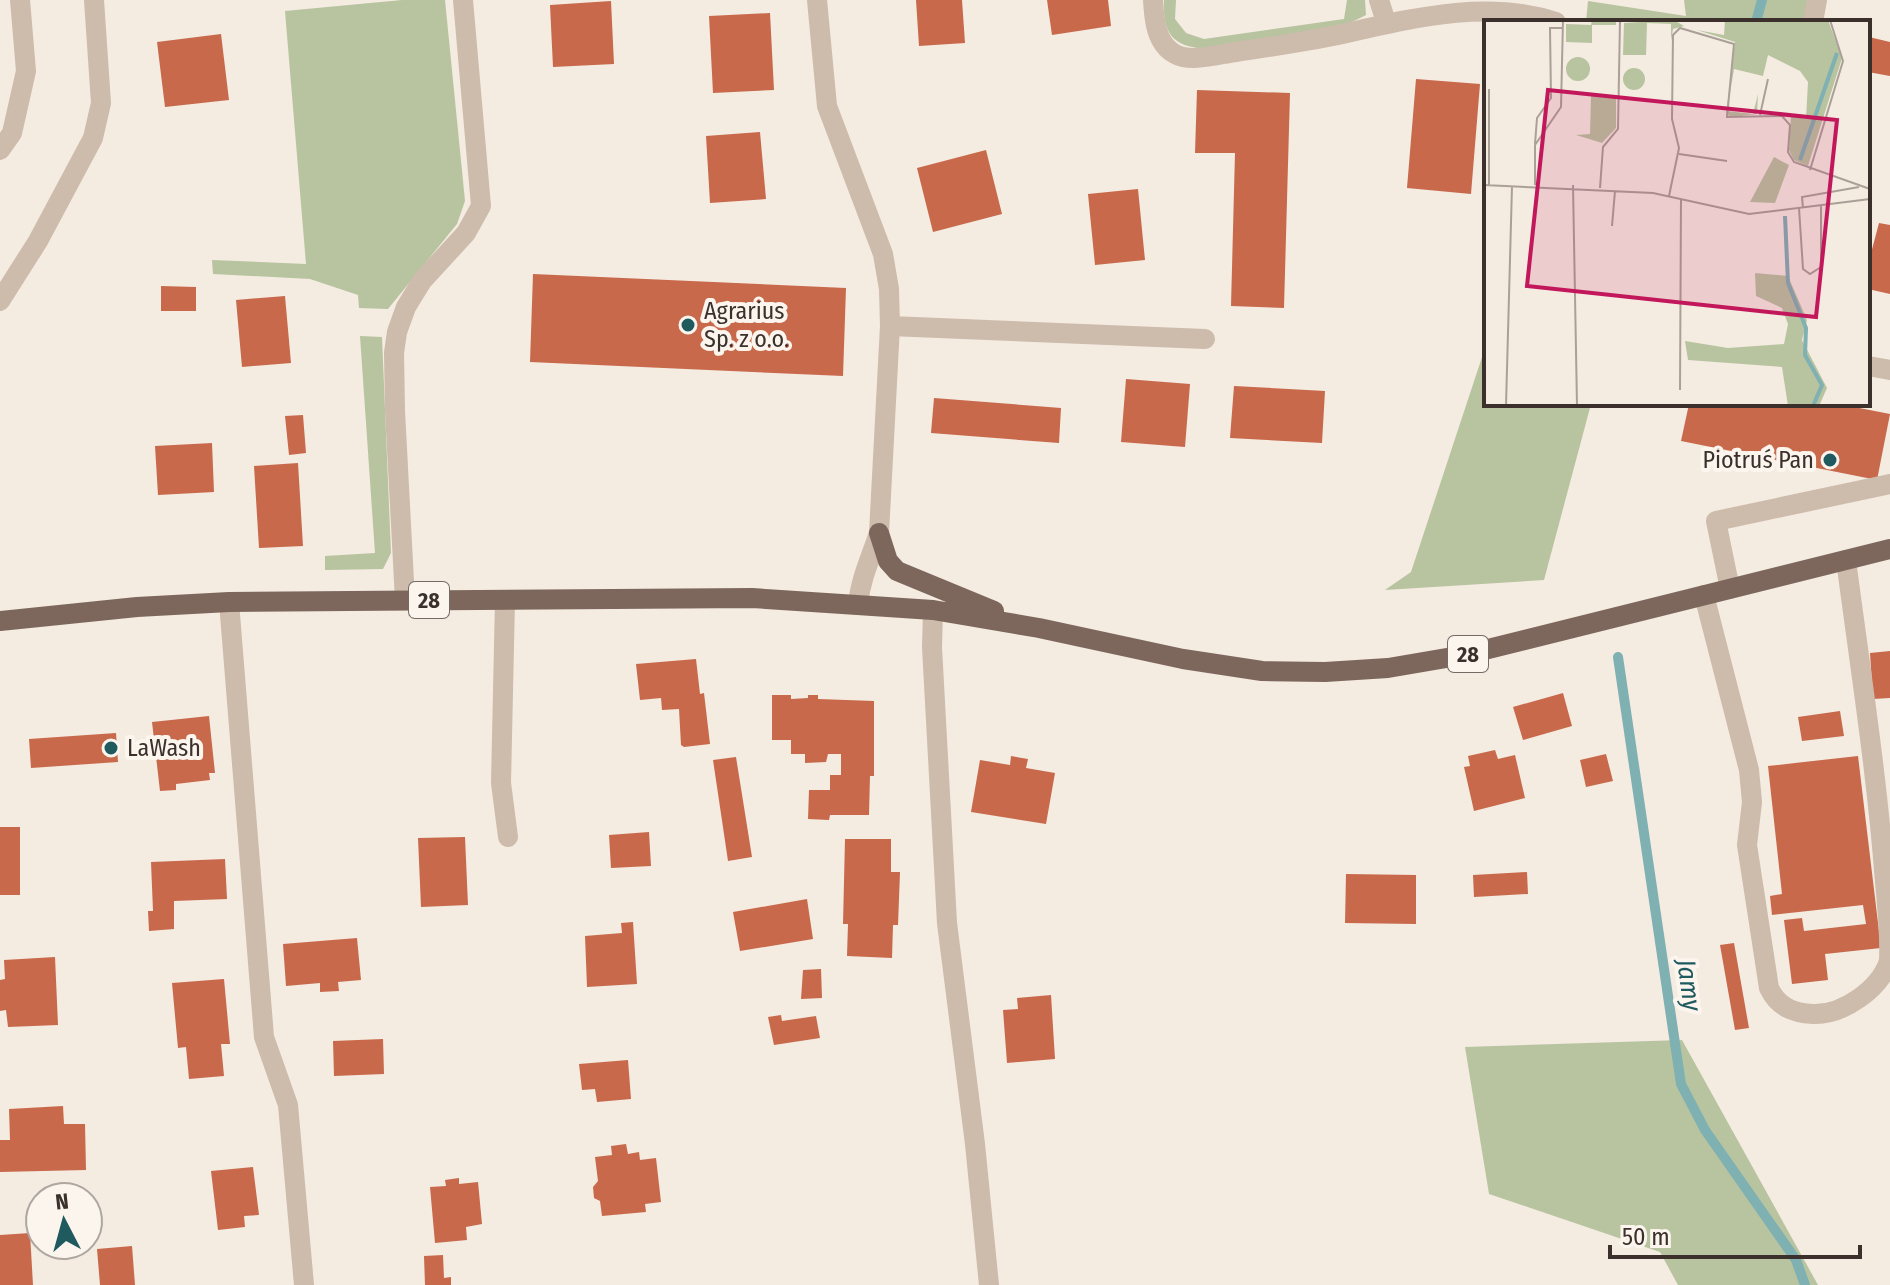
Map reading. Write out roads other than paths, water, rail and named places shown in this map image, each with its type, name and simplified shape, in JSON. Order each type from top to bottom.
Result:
[{"type":"main road","points":[[879,533],[888,561],[897,571],[1039,628]]},
{"type":"main road","name":"28","points":[[0,621],[137,607],[229,602],[752,598],[933,610],[1039,628],[1183,659],[1262,671],[1325,672],[1388,668],[1464,655],[1890,549]]},
{"type":"street","points":[[0,150],[12,133],[26,71],[20,0]]},
{"type":"street","points":[[0,301],[38,241],[93,138],[101,103],[94,0]]},
{"type":"street","points":[[405,600],[395,411],[394,353],[397,332],[406,307],[422,281],[466,233],[481,206],[463,0]]},
{"type":"street","points":[[817,0],[827,106],[883,254],[889,289],[890,326],[879,533],[869,566],[861,580],[858,603]]},
{"type":"street","points":[[1153,0],[1161,41],[1176,55],[1196,57],[1352,32],[1386,22],[1483,9],[1534,13],[1551,20]]},
{"type":"street","points":[[1379,0],[1386,22]]},
{"type":"street","points":[[1813,20],[1817,0]]},
{"type":"street","points":[[890,326],[1205,339]]},
{"type":"street","points":[[1870,366],[1890,370]]},
{"type":"street","points":[[1730,589],[1716,521],[1890,484]]},
{"type":"street","points":[[1704,595],[1749,770],[1752,802],[1747,845],[1769,988],[1776,1001],[1796,1013],[1819,1014],[1857,1000],[1878,982],[1889,959],[1880,816],[1846,560]]},
{"type":"street","points":[[505,600],[501,783],[508,837]]},
{"type":"street","points":[[229,602],[264,1037],[288,1105],[304,1285]]},
{"type":"street","points":[[933,610],[932,647],[947,923],[972,1114],[989,1285]]},
{"type":"waterway","name":"Jamy","points":[[1757,20],[1762,0]]},
{"type":"waterway","name":"Jamy","points":[[1618,657],[1681,1084],[1705,1130],[1796,1260],[1805,1285]]},
{"type":"place","name":"Agrarius Sp. z o.o.","points":[[688,325]]},
{"type":"place","name":"Piotruś Pan","points":[[1830,460]]},
{"type":"place","name":"LaWash","points":[[111,748]]}]
